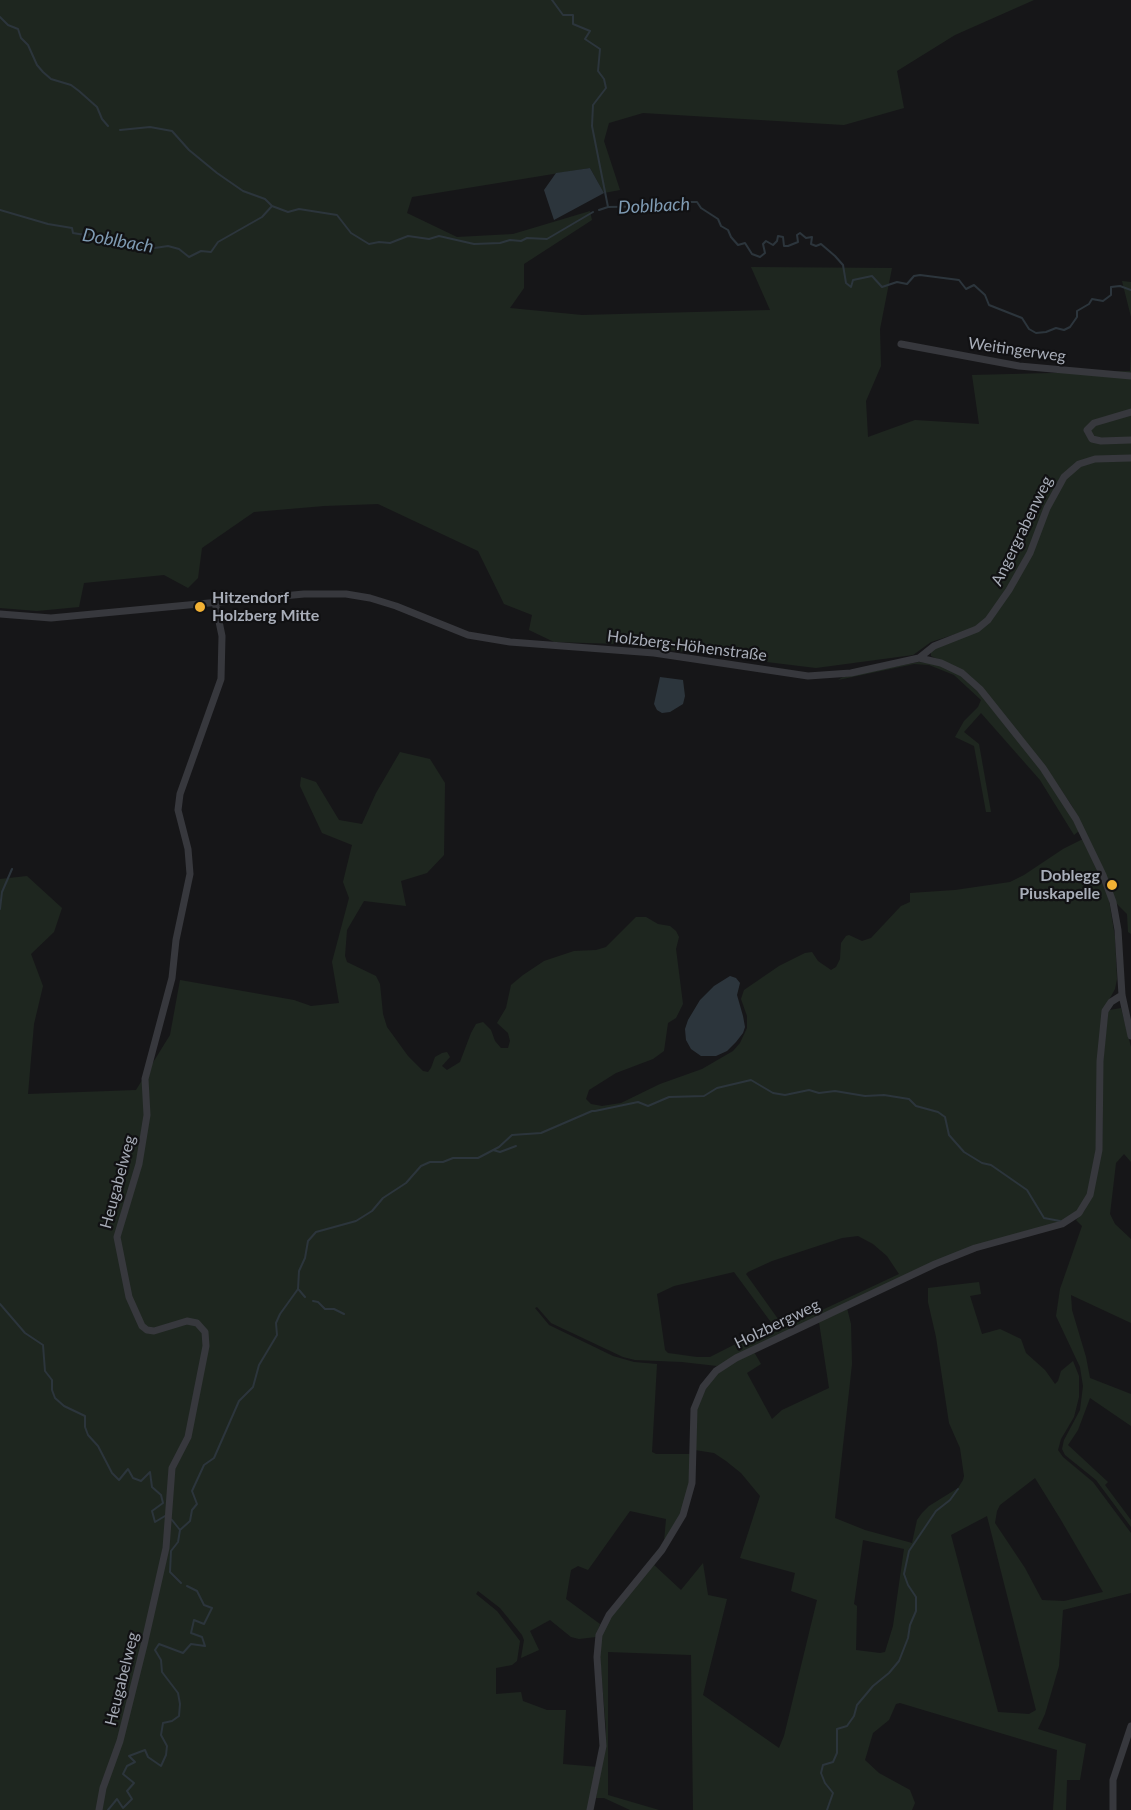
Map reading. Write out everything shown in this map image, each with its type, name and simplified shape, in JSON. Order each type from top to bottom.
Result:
[{"type":"street","name":"Weitingerweg","points":[[901,344],[1019,366],[1131,376]]},
{"type":"street","points":[[1131,412],[1094,423],[1087,430],[1092,439],[1131,440]]},
{"type":"street","name":"Angergrabenweg","points":[[919,658],[934,646],[977,629],[988,620],[1009,590],[1030,553],[1047,508],[1064,477],[1079,464],[1095,459],[1131,458]]},
{"type":"street","name":"Holzberg-Höhenstraße","points":[[0,614],[51,618],[304,594],[346,594],[386,603],[447,628],[482,638],[510,642],[654,653],[808,676],[851,673],[919,658],[953,668],[973,682],[1035,758],[1070,807],[1110,894],[1118,930],[1122,995],[1131,1036]]},
{"type":"street","name":"Heugabelweg","points":[[99,1810],[103,1788],[120,1741],[144,1645],[166,1548],[172,1468],[188,1437],[206,1346],[205,1332],[197,1323],[187,1321],[154,1331],[142,1326],[129,1297],[117,1237],[139,1164],[147,1115],[145,1079],[171,978],[176,940],[190,874],[188,849],[178,810],[180,794],[221,679],[222,636],[215,602]]},
{"type":"street","name":"Holzbergweg","points":[[590,1810],[603,1746],[597,1657],[598,1635],[609,1615],[662,1550],[683,1515],[692,1483],[694,1409],[703,1387],[719,1368],[735,1358],[935,1264],[975,1248],[1062,1224],[1078,1213],[1090,1195],[1100,1150],[1100,1061],[1106,1011],[1111,1002],[1122,995]]},
{"type":"street","points":[[1113,1810],[1113,1780],[1131,1726]]},
{"type":"shaded area","points":[[0,0],[1034,0],[955,35],[897,71],[904,108],[844,125],[643,113],[609,123],[604,141],[620,190],[604,193],[590,168],[412,197],[407,213],[457,237],[513,234],[590,211],[592,220],[524,264],[524,288],[510,308],[582,315],[770,310],[751,267],[892,268],[880,329],[881,366],[866,401],[868,437],[915,420],[979,424],[972,375],[1130,371],[1131,349],[1131,934],[1128,932],[1127,914],[1115,902],[1072,806],[1053,778],[964,671],[931,656],[931,650],[968,630],[931,642],[913,655],[816,668],[619,644],[554,642],[529,630],[532,615],[504,604],[478,551],[378,504],[254,512],[202,548],[198,578],[188,588],[164,575],[84,583],[79,607],[37,611],[0,608]]},
{"type":"shaded area","points":[[590,168],[604,193],[554,220],[544,190],[556,173]]},
{"type":"shaded area","points":[[1122,281],[1131,282],[1131,317]]},
{"type":"shaded area","points":[[918,662],[933,663],[956,672],[978,691],[1059,795],[1079,831],[1074,835],[1040,780],[981,713],[964,732],[979,744],[991,812],[986,812],[974,746],[955,737],[964,721],[978,707],[981,700],[954,675],[929,665],[914,664],[838,680],[843,677]]},
{"type":"shaded area","points":[[660,677],[683,680],[685,696],[683,704],[670,712],[662,713],[654,704]]},
{"type":"shaded area","points":[[400,752],[430,759],[445,783],[444,855],[427,873],[401,881],[406,906],[364,901],[347,930],[345,956],[347,962],[376,976],[380,984],[383,1014],[387,1027],[408,1056],[423,1071],[428,1072],[435,1057],[442,1053],[447,1052],[450,1057],[442,1066],[447,1070],[460,1062],[476,1024],[483,1022],[491,1030],[495,1041],[501,1048],[508,1048],[510,1041],[508,1033],[497,1023],[506,1008],[511,985],[544,961],[574,951],[606,947],[636,917],[646,917],[658,924],[670,926],[676,931],[679,937],[676,949],[683,1004],[676,1018],[668,1023],[664,1051],[653,1059],[616,1073],[589,1090],[586,1099],[591,1104],[602,1106],[621,1103],[660,1084],[702,1069],[733,1051],[740,1043],[747,1028],[747,1016],[741,999],[744,990],[779,966],[805,953],[812,952],[818,961],[831,970],[836,967],[840,959],[841,943],[846,936],[849,935],[862,941],[871,938],[901,906],[910,902],[910,893],[955,890],[1010,882],[1083,839],[1108,894],[1115,937],[1117,979],[1115,989],[1103,1011],[1098,1141],[1087,1195],[1077,1212],[1061,1222],[987,1242],[717,1366],[635,1360],[623,1357],[551,1323],[537,1307],[535,1308],[549,1325],[613,1356],[634,1362],[657,1364],[652,1452],[691,1454],[689,1484],[684,1507],[664,1542],[666,1519],[630,1511],[588,1570],[578,1566],[571,1570],[566,1599],[600,1624],[596,1637],[579,1639],[571,1637],[550,1620],[530,1631],[539,1650],[521,1658],[524,1640],[522,1635],[500,1608],[478,1591],[476,1594],[497,1611],[520,1641],[517,1661],[512,1665],[496,1668],[496,1694],[521,1692],[523,1701],[547,1710],[566,1710],[563,1764],[598,1767],[588,1810],[0,1810],[0,879],[27,876],[62,908],[54,932],[31,954],[43,986],[34,1024],[28,1094],[136,1090],[170,1035],[180,980],[294,1000],[311,1006],[339,1003],[332,962],[349,898],[343,882],[352,845],[322,833],[300,786],[301,777],[316,782],[339,820],[362,824],[376,793]],"holes":[[[858,1236],[873,1244],[887,1256],[899,1274],[788,1326],[778,1319],[746,1274],[772,1261],[842,1238]],[[734,1272],[773,1325],[710,1357],[668,1353],[665,1350],[657,1294],[674,1286]]]},
{"type":"shaded area","points":[[730,976],[736,978],[740,983],[737,995],[745,1027],[743,1033],[727,1051],[716,1056],[701,1056],[691,1049],[686,1040],[685,1029],[688,1020],[700,1000],[714,986]]},
{"type":"shaded area","points":[[1121,1008],[1131,1047],[1131,1162],[1124,1154],[1116,1163],[1110,1214],[1115,1224],[1131,1239],[1131,1323],[1071,1295],[1072,1310],[1090,1378],[1131,1394],[1131,1426],[1090,1398],[1078,1430],[1068,1445],[1108,1482],[1105,1485],[1131,1520],[1131,1527],[1096,1480],[1065,1455],[1062,1449],[1064,1440],[1080,1410],[1083,1386],[1080,1367],[1056,1316],[1060,1289],[1082,1226],[1076,1220],[1085,1210],[1102,1151],[1103,1061],[1108,1012]]},
{"type":"shaded area","points":[[979,1282],[981,1294],[970,1296],[982,1334],[1000,1329],[1021,1339],[1026,1353],[1045,1370],[1055,1384],[1061,1371],[1073,1361],[1079,1376],[1079,1397],[1074,1417],[1061,1439],[1058,1450],[1093,1482],[1131,1533],[1131,1593],[1063,1610],[1059,1666],[1045,1714],[1038,1729],[1086,1744],[1080,1780],[1067,1780],[1066,1810],[1053,1810],[1057,1750],[900,1703],[896,1704],[889,1720],[873,1733],[865,1760],[879,1773],[910,1790],[915,1803],[912,1810],[693,1810],[691,1655],[608,1652],[608,1795],[659,1810],[630,1810],[604,1798],[596,1798],[606,1729],[600,1657],[601,1635],[611,1616],[653,1564],[681,1590],[703,1563],[708,1595],[727,1599],[703,1695],[779,1748],[784,1736],[817,1600],[791,1591],[795,1573],[740,1558],[760,1496],[741,1473],[726,1461],[714,1453],[695,1450],[696,1410],[709,1382],[725,1367],[754,1352],[761,1364],[747,1373],[772,1419],[782,1410],[829,1388],[819,1322],[847,1308],[851,1324],[852,1364],[835,1518],[865,1530],[912,1543],[917,1520],[922,1513],[958,1488],[964,1476],[960,1448],[949,1423],[936,1337],[928,1302],[928,1288]],"holes":[[[1035,1478],[1061,1520],[1103,1592],[1064,1601],[1042,1600],[1025,1568],[995,1523],[1000,1505]],[[987,1516],[1036,1710],[1029,1714],[998,1712],[951,1535]],[[863,1540],[904,1549],[893,1626],[885,1652],[856,1650],[857,1606],[854,1604]]]},
{"type":"waterway","points":[[552,0],[563,15],[573,15],[573,24],[590,31],[585,39],[600,49],[598,71],[604,79],[606,88],[593,105],[592,126],[608,207]]},
{"type":"waterway","points":[[0,17],[8,25],[18,29],[21,38],[28,45],[37,65],[43,72],[51,79],[71,85],[79,91],[97,107],[108,126]]},
{"type":"waterway","points":[[120,130],[150,127],[172,131],[189,150],[217,173],[243,191],[265,199],[272,206]]},
{"type":"waterway","name":"Doblbach","points":[[599,210],[608,207],[667,206],[671,202],[697,202],[701,208],[718,219],[721,226],[728,230],[738,245],[745,243],[752,254],[760,257],[765,253],[763,244],[766,241],[773,245],[778,236],[783,237],[784,246],[798,242],[797,235],[800,233],[806,238],[812,237],[811,244],[816,246],[821,244],[835,256],[843,265],[846,283],[851,287],[853,280],[872,276],[882,287],[897,282],[907,284],[914,276],[920,275],[959,280],[966,289],[974,285],[985,295],[989,305],[1022,318],[1029,329],[1036,333],[1056,328],[1064,330],[1070,327],[1077,317],[1077,311],[1089,304],[1092,299],[1103,301],[1111,295],[1111,287],[1120,286],[1131,290]]},
{"type":"waterway","name":"Doblbach","points":[[0,210],[48,224],[72,228],[73,233],[98,234],[103,239],[121,241],[148,249],[168,246],[179,249],[189,257],[201,251],[211,252],[218,242],[262,217],[272,206],[288,212],[299,209],[337,215],[351,233],[369,244],[390,243],[408,236],[429,239],[439,236],[474,244],[521,241],[527,238],[547,239],[593,212]]},
{"type":"waterway","points":[[0,909],[2,892],[12,869]]},
{"type":"waterway","points":[[180,1530],[190,1521],[192,1510],[197,1504],[192,1491],[204,1465],[214,1458],[239,1401],[253,1387],[259,1365],[277,1335],[276,1323],[280,1314],[298,1289],[299,1271],[305,1258],[308,1241],[316,1232],[356,1221],[372,1211],[383,1198],[406,1183],[421,1166],[430,1162],[443,1162],[453,1158],[478,1158],[499,1147],[512,1135],[541,1133],[592,1111],[638,1102],[648,1106],[669,1097],[704,1096],[717,1088],[751,1080],[773,1093],[785,1095],[809,1090],[819,1093],[835,1091],[865,1096],[884,1095],[909,1099],[916,1106],[938,1112],[945,1117],[949,1135],[964,1152],[982,1163],[991,1165],[1027,1190],[1044,1218],[1060,1221]]},
{"type":"waterway","points":[[493,1150],[500,1152],[516,1146]]},
{"type":"waterway","points":[[299,1290],[305,1297]]},
{"type":"waterway","points":[[313,1301],[318,1302],[325,1309],[334,1309],[344,1314]]},
{"type":"waterway","points":[[0,1304],[25,1333],[43,1345],[45,1371],[52,1380],[55,1398],[64,1406],[85,1416],[88,1435],[98,1446],[112,1473],[119,1480],[128,1469],[133,1478],[141,1481],[150,1472],[152,1487],[161,1495],[163,1503],[152,1511],[155,1522],[165,1516],[172,1520],[180,1530],[178,1542],[171,1551],[170,1572],[181,1583]]},
{"type":"waterway","points":[[827,1810],[833,1793],[821,1773],[823,1765],[833,1762],[837,1753],[837,1729],[847,1726],[854,1716],[857,1705],[899,1661],[908,1638],[916,1611],[916,1597],[904,1574],[909,1551],[936,1511],[950,1500],[958,1489]]},
{"type":"waterway","points":[[108,1810],[117,1799],[123,1808],[132,1799],[127,1791],[134,1783],[123,1774],[127,1766],[135,1762],[129,1756],[145,1750],[148,1757],[161,1766],[167,1746],[161,1735],[163,1723],[179,1716],[178,1693],[162,1672],[161,1660],[155,1650],[159,1644],[183,1653],[191,1644],[205,1646],[202,1637],[191,1633],[194,1620],[204,1624],[212,1608],[204,1605],[197,1591],[187,1586]]},
{"type":"place","name":"Hitzendorf Holzberg Mitte","points":[[200,607]]},
{"type":"place","name":"Doblegg Piuskapelle","points":[[1112,885]]}]
